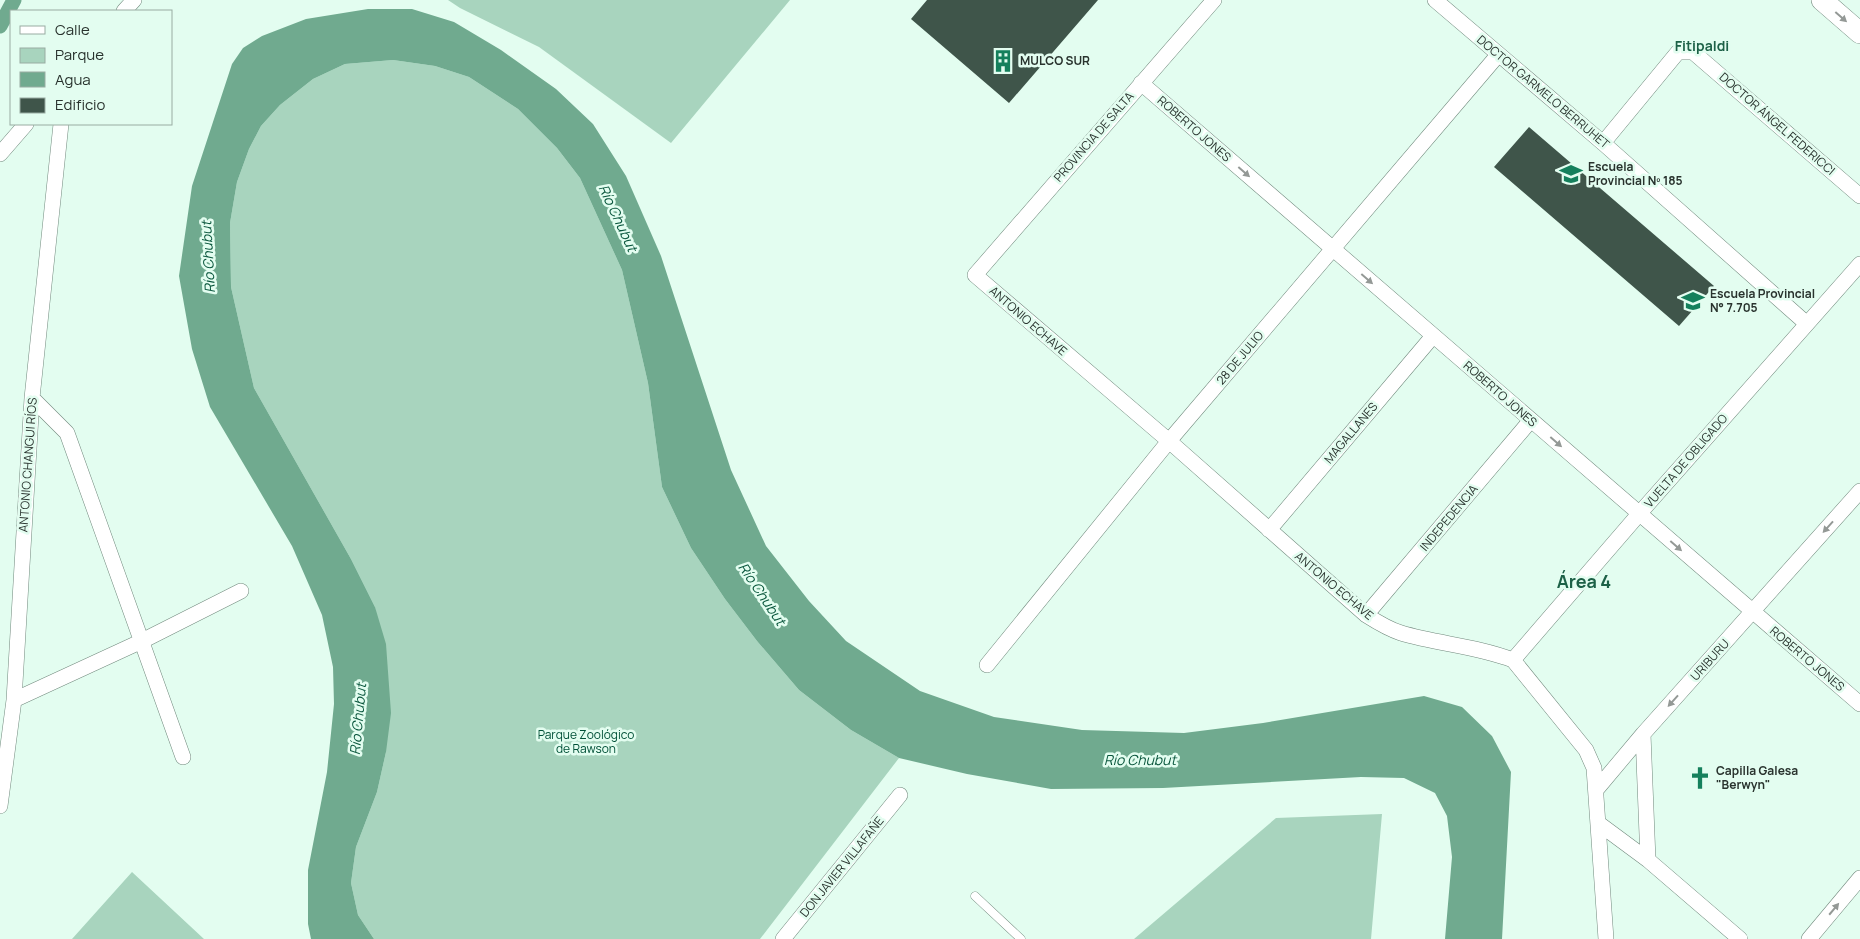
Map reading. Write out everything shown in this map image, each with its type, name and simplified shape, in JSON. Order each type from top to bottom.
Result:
[{"type":"main road","points":[[1822,0],[1860,33]]},
{"type":"street","points":[[125,10],[134,0]]},
{"type":"street","name":"PROVINCIA DE SALTA","points":[[975,275],[1214,0]]},
{"type":"street","name":"DOCTOR GARMELO BERRUHET","points":[[1435,0],[1603,142],[1807,324]]},
{"type":"street","name":"DOCTOR ÁNGEL FEDERICCI","points":[[1603,142],[1678,52],[1693,52],[1860,196]]},
{"type":"street","name":"28 DE JULIO","points":[[987,665],[1169,441],[1498,55]]},
{"type":"street","name":"ROBERTO JONES","points":[[1141,83],[1860,704]]},
{"type":"street","points":[[0,154],[25,125]]},
{"type":"street","name":"ANTONIO CHANGUI RÍOS","points":[[0,806],[14,700],[32,398],[61,125]]},
{"type":"street","name":"VUELTA DE OBLIGADO","points":[[1513,660],[1860,264]]},
{"type":"street","name":"ANTONIO ECHAVE","points":[[975,275],[1169,441],[1366,615],[1384,627],[1400,633],[1496,653],[1513,660]]},
{"type":"street","name":"MAGALLANES","points":[[1269,530],[1433,336]]},
{"type":"street","points":[[32,398],[67,434],[183,757]]},
{"type":"street","name":"INDEPEDENCIA","points":[[1366,615],[1531,420]]},
{"type":"street","name":"URIBURU","points":[[1596,790],[1643,734],[1860,490]]},
{"type":"street","points":[[14,700],[142,641],[241,591]]},
{"type":"street","points":[[1513,660],[1586,750],[1594,768],[1606,939]]},
{"type":"street","points":[[1643,734],[1648,860]]},
{"type":"street","name":"DON JAVIER VILLAFAÑE","points":[[783,939],[900,795]]},
{"type":"street","points":[[1598,823],[1648,860],[1740,939]]},
{"type":"street","points":[[1809,939],[1860,878]]},
{"type":"lane","points":[[975,896],[1021,939]]},
{"type":"green space","points":[[448,0],[790,0],[671,143],[539,47],[460,8]]},
{"type":"green space","name":"Parque Zoológico de Rawson","points":[[393,60],[435,66],[469,77],[518,109],[557,148],[580,178],[622,270],[648,383],[662,487],[691,548],[725,599],[757,641],[799,690],[851,730],[899,758],[760,939],[374,939],[358,915],[351,883],[356,847],[377,792],[386,752],[375,607],[351,559],[254,388],[231,287],[230,223],[237,182],[249,149],[261,126],[280,105],[313,79],[345,64]]},
{"type":"green space","points":[[1382,814],[1371,939],[1134,939],[1276,818]]},
{"type":"green space","points":[[132,872],[204,939],[72,939]]},
{"type":"water","name":"Río Chubut","points":[[368,9],[412,9],[454,22],[501,50],[556,89],[593,124],[626,176],[661,256],[731,470],[766,546],[809,601],[846,641],[920,691],[994,717],[1082,730],[1184,733],[1263,723],[1424,696],[1462,707],[1492,736],[1511,772],[1502,939],[1445,939],[1452,857],[1447,816],[1435,793],[1404,778],[1361,777],[1163,788],[1051,789],[967,774],[899,758],[851,730],[799,690],[757,641],[725,599],[691,548],[662,487],[648,383],[622,270],[580,178],[557,148],[518,109],[469,77],[435,66],[393,60],[345,64],[313,79],[280,105],[261,126],[249,149],[237,182],[230,223],[231,287],[254,388],[351,559],[375,607],[386,644],[391,713],[386,752],[377,792],[356,847],[351,883],[358,915],[374,939],[311,939],[308,924],[308,870],[327,772],[334,704],[333,667],[322,615],[292,546],[210,407],[192,349],[179,276],[192,186],[232,64],[243,48],[262,36],[306,19]]},
{"type":"building","name":"MULCO SUR","points":[[927,0],[1098,0],[1009,103],[911,19]]},
{"type":"building","points":[[1529,127],[1714,286],[1679,326],[1494,167]]},
{"type":"waterway","points":[[0,26],[14,0]]},
{"type":"place","name":"MULCO SUR","points":[[1003,61]]},
{"type":"place","name":"Escuela Provincial Nº 185","points":[[1571,174]]},
{"type":"place","name":"Escuela Provincial N° 7.705","points":[[1693,301]]},
{"type":"place","name":"Capilla Galesa \"Berwyn\"","points":[[1700,778]]},
{"type":"district","name":"Fitipaldi","points":[[1702,46]]},
{"type":"district","name":"Área 4","points":[[1584,582]]}]
